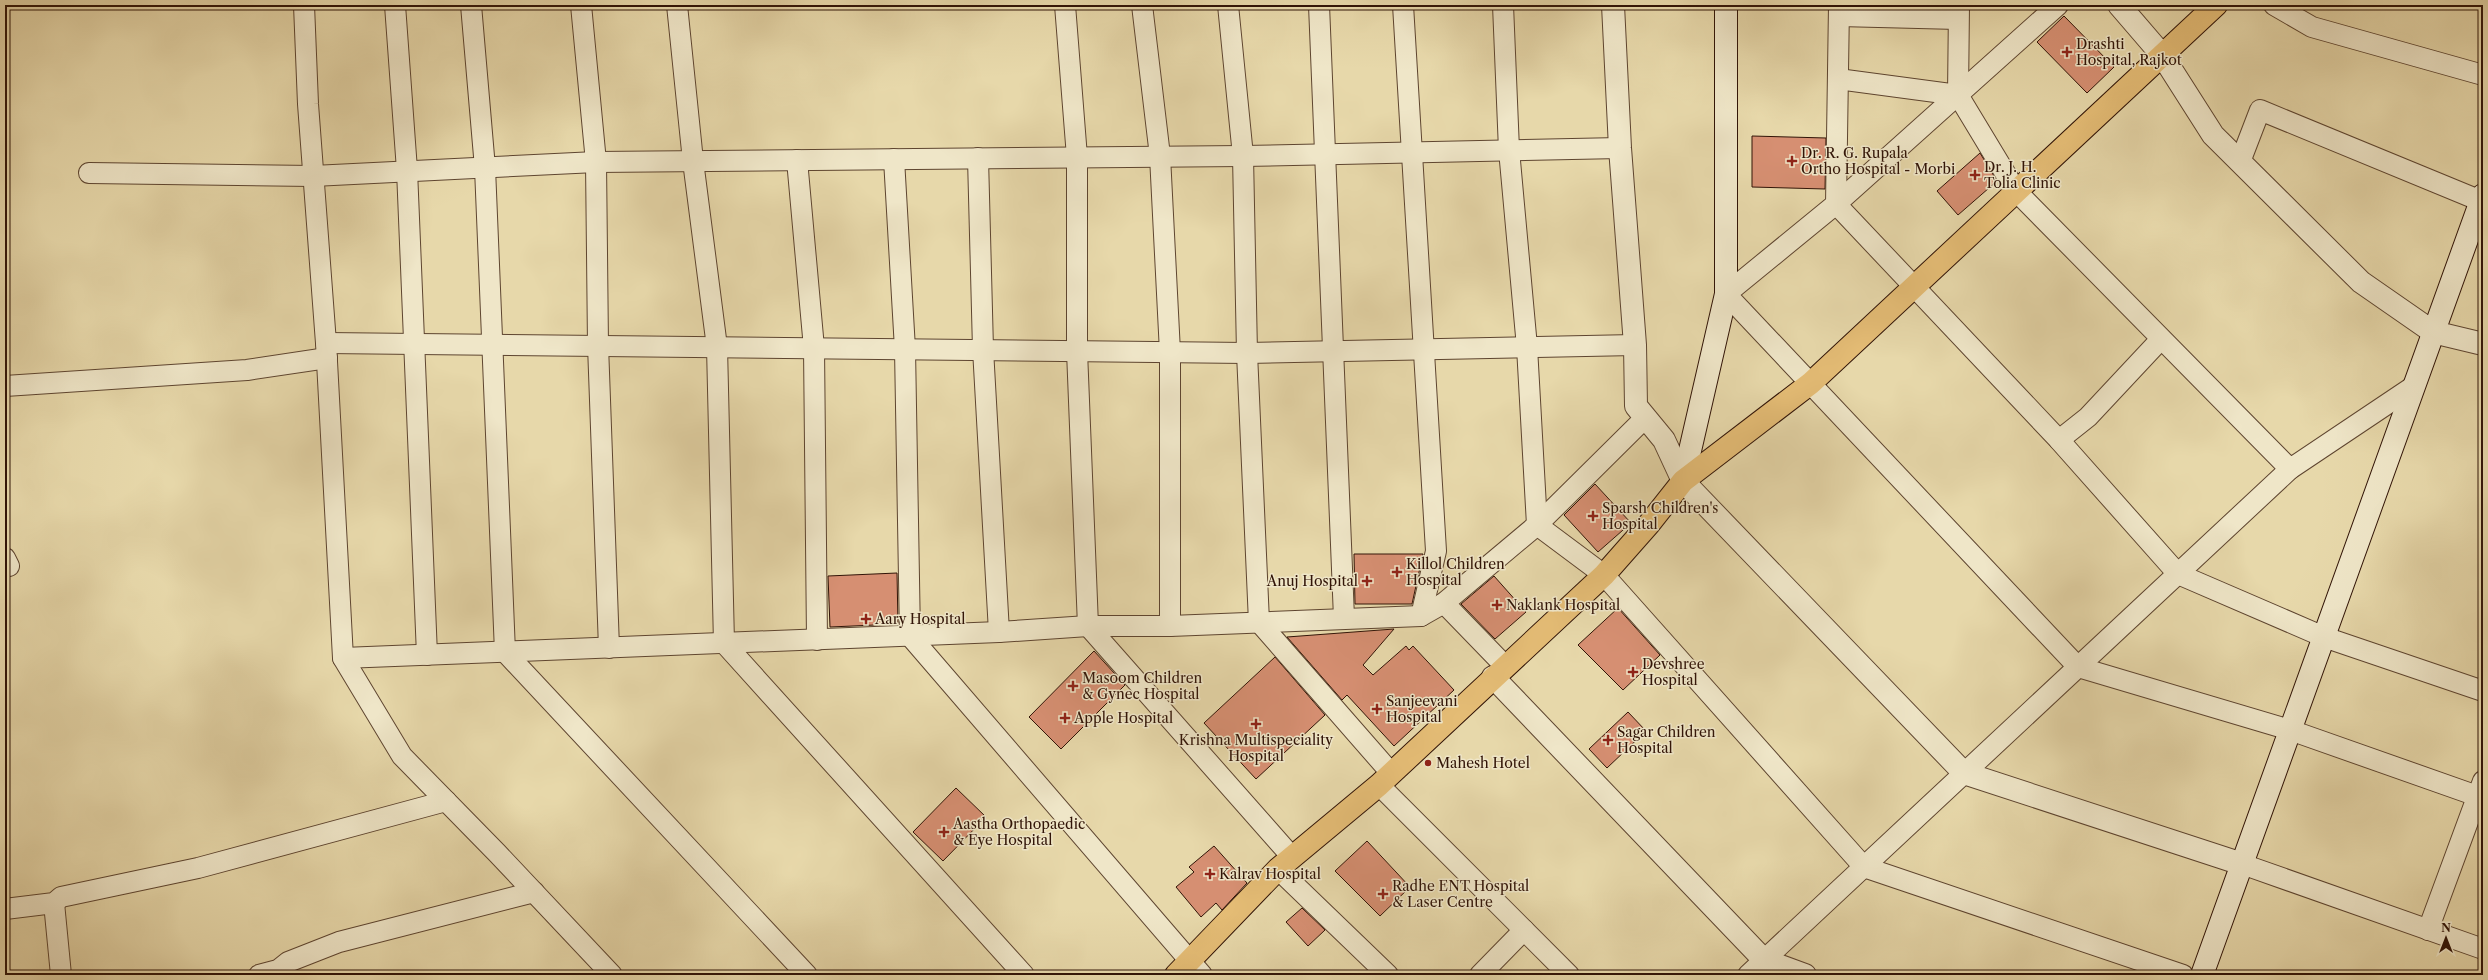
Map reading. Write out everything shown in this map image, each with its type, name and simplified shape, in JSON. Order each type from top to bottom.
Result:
[{"type":"main road","points":[[1189,971],[1285,863],[1385,779],[1499,671],[1604,575],[1649,524],[1683,481],[1810,382],[2216,5]]},
{"type":"street","points":[[304,5],[313,176],[327,350],[343,658],[402,756],[612,975]]},
{"type":"street","points":[[395,5],[407,172],[427,654]]},
{"type":"street","points":[[471,5],[485,168],[505,652],[808,975]]},
{"type":"street","points":[[581,5],[596,162],[598,345],[609,648]]},
{"type":"street","points":[[677,5],[693,161],[717,347],[724,643],[1024,975]]},
{"type":"street","points":[[1065,5],[1077,157],[1077,351],[1088,626],[1285,863],[1388,975]]},
{"type":"street","points":[[1142,5],[1160,156],[1170,352],[1170,626]]},
{"type":"street","points":[[1228,5],[1244,156],[1247,353],[1259,622],[1385,779],[1524,930],[1569,975]]},
{"type":"street","points":[[1319,5],[1344,618]]},
{"type":"street","points":[[1403,5],[1436,551],[1421,616]]},
{"type":"street","points":[[1503,5],[1509,150],[1527,347],[1537,525]]},
{"type":"street","points":[[1613,5],[1620,148],[1635,345],[1636,406],[1664,440],[1683,481],[1964,773],[2242,864],[2483,949]]},
{"type":"street","points":[[1683,481],[1726,294],[1726,5]]},
{"type":"street","points":[[1726,294],[1836,204],[2058,5]]},
{"type":"street","points":[[2119,5],[2162,55],[2213,135],[2361,282],[2433,332],[2482,343]]},
{"type":"street","points":[[2274,5],[2312,27],[2483,75]]},
{"type":"street","points":[[2290,469],[2016,191],[1958,95],[1958,12],[1839,11],[1836,204],[2059,440],[2178,574],[2324,637],[2483,691]]},
{"type":"street","points":[[1838,79],[1958,95]]},
{"type":"street","points":[[2202,975],[2482,198],[2260,110],[2240,162]]},
{"type":"street","points":[[89,173],[313,176],[596,162],[1244,156],[1620,148]]},
{"type":"street","points":[[978,158],[983,350],[999,632]]},
{"type":"street","points":[[894,159],[905,349],[910,636],[1189,971]]},
{"type":"street","points":[[797,160],[814,348],[817,640]]},
{"type":"street","points":[[1726,294],[2078,667],[2290,730],[2481,791],[2428,930]]},
{"type":"street","points":[[2059,440],[2088,417],[2161,339]]},
{"type":"street","points":[[5,386],[247,370],[327,350],[415,344],[1247,353],[1635,345]]},
{"type":"street","points":[[1770,968],[1864,867],[2290,469],[2414,386]]},
{"type":"street","points":[[343,658],[817,640],[999,632],[1088,626],[1170,626],[1421,616],[1444,603],[1537,525],[1645,418]]},
{"type":"street","points":[[1537,525],[1604,575],[1864,867],[2183,975]]},
{"type":"street","points":[[1444,603],[1499,671],[1770,968]]},
{"type":"street","points":[[5,909],[54,903],[61,897],[198,868],[446,801]]},
{"type":"street","points":[[259,975],[279,972],[288,962],[338,942],[534,892]]},
{"type":"street","points":[[54,903],[61,975]]},
{"type":"street","points":[[1480,975],[1524,930]]},
{"type":"street","points":[[1748,975],[1770,968],[1805,975]]},
{"type":"building","points":[[2064,16],[2114,67],[2087,93],[2037,42]]},
{"type":"building","points":[[1752,136],[1826,138],[1825,189],[1752,187]]},
{"type":"building","points":[[1980,153],[1997,181],[1958,215],[1937,191]]},
{"type":"building","points":[[1595,484],[1631,523],[1598,552],[1564,515]]},
{"type":"building","points":[[1354,554],[1423,554],[1412,604],[1355,604]]},
{"type":"building","points":[[897,573],[898,624],[830,627],[828,576]]},
{"type":"building","points":[[1494,576],[1526,612],[1495,639],[1461,604]]},
{"type":"building","points":[[1618,608],[1660,655],[1623,690],[1578,645]]},
{"type":"building","points":[[1394,629],[1363,665],[1373,675],[1406,646],[1409,650],[1413,646],[1454,690],[1394,746],[1347,695],[1342,700],[1287,637]]},
{"type":"building","points":[[1094,651],[1125,685],[1061,749],[1029,717]]},
{"type":"building","points":[[1275,657],[1325,715],[1256,779],[1204,723]]},
{"type":"building","points":[[1628,712],[1646,731],[1607,768],[1589,749]]},
{"type":"building","points":[[956,788],[986,817],[943,861],[913,832]]},
{"type":"building","points":[[1367,841],[1410,887],[1380,916],[1335,871]]},
{"type":"building","points":[[1214,846],[1247,883],[1222,910],[1216,903],[1201,917],[1176,887],[1194,872],[1189,867]]},
{"type":"building","points":[[1302,908],[1325,930],[1308,946],[1286,922]]},
{"type":"place","name":"Drashti Hospital, Rajkot","points":[[2067,52]]},
{"type":"place","name":"Dr. R. G. Rupala Ortho Hospital - Morbi","points":[[1792,161]]},
{"type":"place","name":"Dr. J. H. Tolia Clinic","points":[[1975,175]]},
{"type":"place","name":"Sparsh Children's Hospital","points":[[1593,516]]},
{"type":"place","name":"Killol Children Hospital","points":[[1397,572]]},
{"type":"place","name":"Anuj Hospital","points":[[1367,581]]},
{"type":"place","name":"Naklank Hospital","points":[[1497,605]]},
{"type":"place","name":"Aary Hospital","points":[[866,619]]},
{"type":"place","name":"Devshree Hospital","points":[[1633,672]]},
{"type":"place","name":"Masoom Children & Gynec Hospital","points":[[1073,686]]},
{"type":"place","name":"Sanjeevani Hospital","points":[[1377,709]]},
{"type":"place","name":"Apple Hospital","points":[[1065,718]]},
{"type":"place","name":"Krishna Multispeciality Hospital","points":[[1256,724]]},
{"type":"place","name":"Sagar Children Hospital","points":[[1608,740]]},
{"type":"place","name":"Mahesh Hotel","points":[[1428,763]]},
{"type":"place","name":"Aastha Orthopaedic & Eye Hospital","points":[[944,832]]},
{"type":"place","name":"Kalrav Hospital","points":[[1210,874]]},
{"type":"place","name":"Radhe ENT Hospital & Laser Centre","points":[[1383,894]]}]
